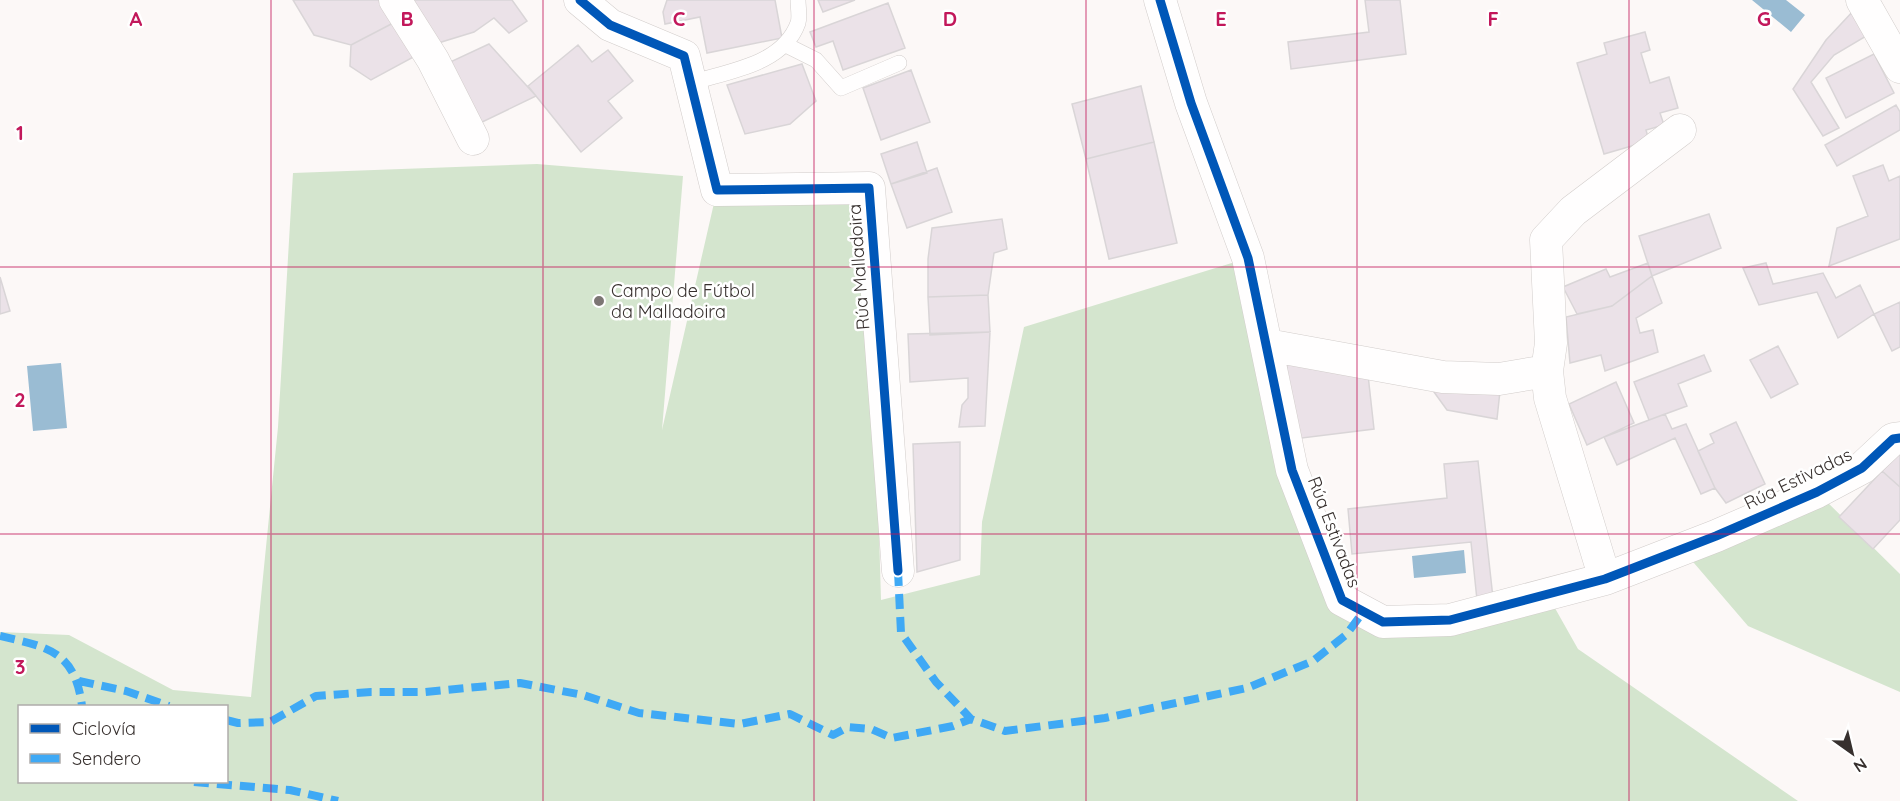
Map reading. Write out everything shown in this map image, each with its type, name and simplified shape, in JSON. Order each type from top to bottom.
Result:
[{"type":"street","points":[[395,0],[433,60],[473,139]]},
{"type":"street","name":"Rúa Malladoira","points":[[580,0],[610,26],[684,56],[717,190],[869,188],[898,571]]},
{"type":"street","name":"Rúa Estivadas","points":[[1160,0],[1191,103],[1248,258],[1292,470],[1342,600],[1383,622],[1450,620],[1605,579],[1716,536],[1817,492],[1862,468],[1893,439],[1900,438]]},
{"type":"street","points":[[1862,0],[1900,67]]},
{"type":"street","points":[[1605,579],[1550,398],[1546,370],[1551,344],[1546,240],[1573,211],[1680,130]]},
{"type":"street","points":[[1267,345],[1443,376],[1499,379],[1546,370]]},
{"type":"lane","points":[[691,83],[769,58],[786,45],[799,22],[798,0]]},
{"type":"lane","points":[[786,45],[816,60],[841,88],[899,63]]},
{"type":"green space","points":[[537,164],[683,176],[662,430],[717,190],[869,188],[881,600],[980,575],[982,522],[1024,327],[1248,258],[1321,545],[1383,622],[1547,594],[1578,649],[1798,801],[0,801],[0,632],[69,635],[173,690],[251,697],[278,427],[293,173]]},
{"type":"green space","points":[[1817,492],[1900,574],[1900,692],[1748,626],[1682,549]]},
{"type":"water","points":[[1752,0],[1786,0],[1805,15],[1791,32]]},
{"type":"water","points":[[61,363],[67,428],[33,431],[27,366]]},
{"type":"water","points":[[1464,550],[1466,573],[1414,578],[1412,556]]},
{"type":"building","points":[[293,0],[384,0],[397,21],[351,45],[314,35]]},
{"type":"building","points":[[413,0],[512,0],[527,21],[509,33],[494,18],[474,32],[438,43]]},
{"type":"building","points":[[667,0],[775,0],[782,38],[707,53],[700,17],[665,24],[663,12]]},
{"type":"building","points":[[818,0],[855,0],[823,12]]},
{"type":"building","points":[[1365,0],[1400,0],[1406,54],[1291,69],[1288,42],[1369,32]]},
{"type":"building","points":[[888,3],[905,48],[843,70],[833,41],[816,47],[810,32]]},
{"type":"building","points":[[1855,9],[1868,35],[1834,55],[1811,82],[1839,128],[1823,136],[1793,89],[1826,40]]},
{"type":"building","points":[[397,21],[419,54],[371,80],[350,66],[351,45]]},
{"type":"building","points":[[1645,32],[1650,50],[1641,53],[1650,83],[1669,77],[1678,108],[1660,113],[1664,125],[1646,130],[1649,141],[1604,154],[1577,63],[1607,54],[1604,43]]},
{"type":"building","points":[[489,44],[536,96],[476,125],[448,63]]},
{"type":"building","points":[[578,45],[592,62],[608,50],[633,81],[608,101],[622,118],[581,152],[528,86]]},
{"type":"building","points":[[1874,54],[1894,93],[1846,118],[1826,78]]},
{"type":"building","points":[[802,64],[816,101],[790,124],[745,134],[727,85]]},
{"type":"building","points":[[911,70],[930,122],[881,140],[863,88]]},
{"type":"building","points":[[1141,86],[1154,142],[1086,159],[1072,104]]},
{"type":"building","points":[[1896,105],[1900,112],[1900,130],[1837,166],[1825,145]]},
{"type":"building","points":[[917,142],[927,173],[891,184],[881,154]]},
{"type":"building","points":[[1154,142],[1177,243],[1109,259],[1086,159]]},
{"type":"building","points":[[1883,165],[1889,181],[1900,176],[1900,239],[1829,266],[1837,228],[1868,216],[1853,176]]},
{"type":"building","points":[[937,168],[952,212],[907,228],[891,184]]},
{"type":"building","points":[[1709,214],[1721,248],[1652,276],[1639,236]]},
{"type":"building","points":[[1002,219],[1007,249],[994,253],[988,295],[928,297],[928,259],[932,228]]},
{"type":"building","points":[[1648,263],[1652,276],[1612,306],[1577,314],[1563,287],[1606,269],[1610,277]]},
{"type":"building","points":[[1766,263],[1773,284],[1823,273],[1836,298],[1860,285],[1874,314],[1838,338],[1817,292],[1759,305],[1743,268]]},
{"type":"building","points":[[1652,276],[1662,303],[1636,318],[1640,333],[1653,330],[1658,352],[1605,371],[1601,355],[1570,363],[1566,317],[1612,306]]},
{"type":"building","points":[[0,277],[10,311],[0,314]]},
{"type":"building","points":[[988,295],[990,332],[930,335],[928,297]]},
{"type":"building","points":[[1900,302],[1900,347],[1892,351],[1874,314]]},
{"type":"building","points":[[990,332],[985,426],[959,427],[962,405],[968,398],[968,378],[910,382],[908,334]]},
{"type":"building","points":[[1778,346],[1798,384],[1771,398],[1750,360]]},
{"type":"building","points":[[1704,355],[1711,371],[1678,384],[1687,406],[1649,420],[1634,382]]},
{"type":"building","points":[[1286,360],[1368,375],[1374,429],[1294,439]]},
{"type":"building","points":[[1426,381],[1500,391],[1497,419],[1447,410]]},
{"type":"building","points":[[1616,382],[1634,423],[1587,445],[1569,404]]},
{"type":"building","points":[[1665,414],[1672,429],[1686,424],[1715,488],[1701,494],[1675,438],[1617,465],[1604,437]]},
{"type":"building","points":[[1736,422],[1765,484],[1726,503],[1715,488],[1698,451],[1714,443],[1710,434]]},
{"type":"building","points":[[960,442],[960,560],[917,572],[913,444]]},
{"type":"building","points":[[1900,452],[1900,487],[1882,471]]},
{"type":"building","points":[[1478,461],[1493,598],[1477,600],[1471,542],[1352,554],[1348,509],[1447,498],[1444,464]]},
{"type":"building","points":[[1882,471],[1900,487],[1900,520],[1873,549],[1839,517]]},
{"type":"marked path","points":[[898,571],[901,633],[936,682],[971,719],[1005,731],[1105,718],[1247,688],[1313,661],[1346,635],[1363,612]]},
{"type":"marked path","points":[[0,636],[45,648],[56,654],[73,673],[82,705]]},
{"type":"marked path","points":[[79,681],[126,691],[166,705]]},
{"type":"marked path","points":[[228,720],[238,723],[270,722],[316,696],[371,692],[425,692],[520,683],[583,695],[639,713],[740,724],[790,714],[833,735],[848,727],[871,729],[892,738],[953,726],[971,719]]},
{"type":"marked path","points":[[206,783],[290,790],[338,801]]},
{"type":"cycle path","points":[[580,0],[610,25],[684,56],[717,190],[869,188],[898,571]]},
{"type":"cycle path","points":[[1160,0],[1191,103],[1248,258],[1292,470],[1342,600],[1383,622],[1450,620],[1605,579],[1716,536],[1817,492],[1862,468],[1893,439],[1900,438]]},
{"type":"place","name":"Campo de Fútbol da Malladoira","points":[[599,301]]}]
